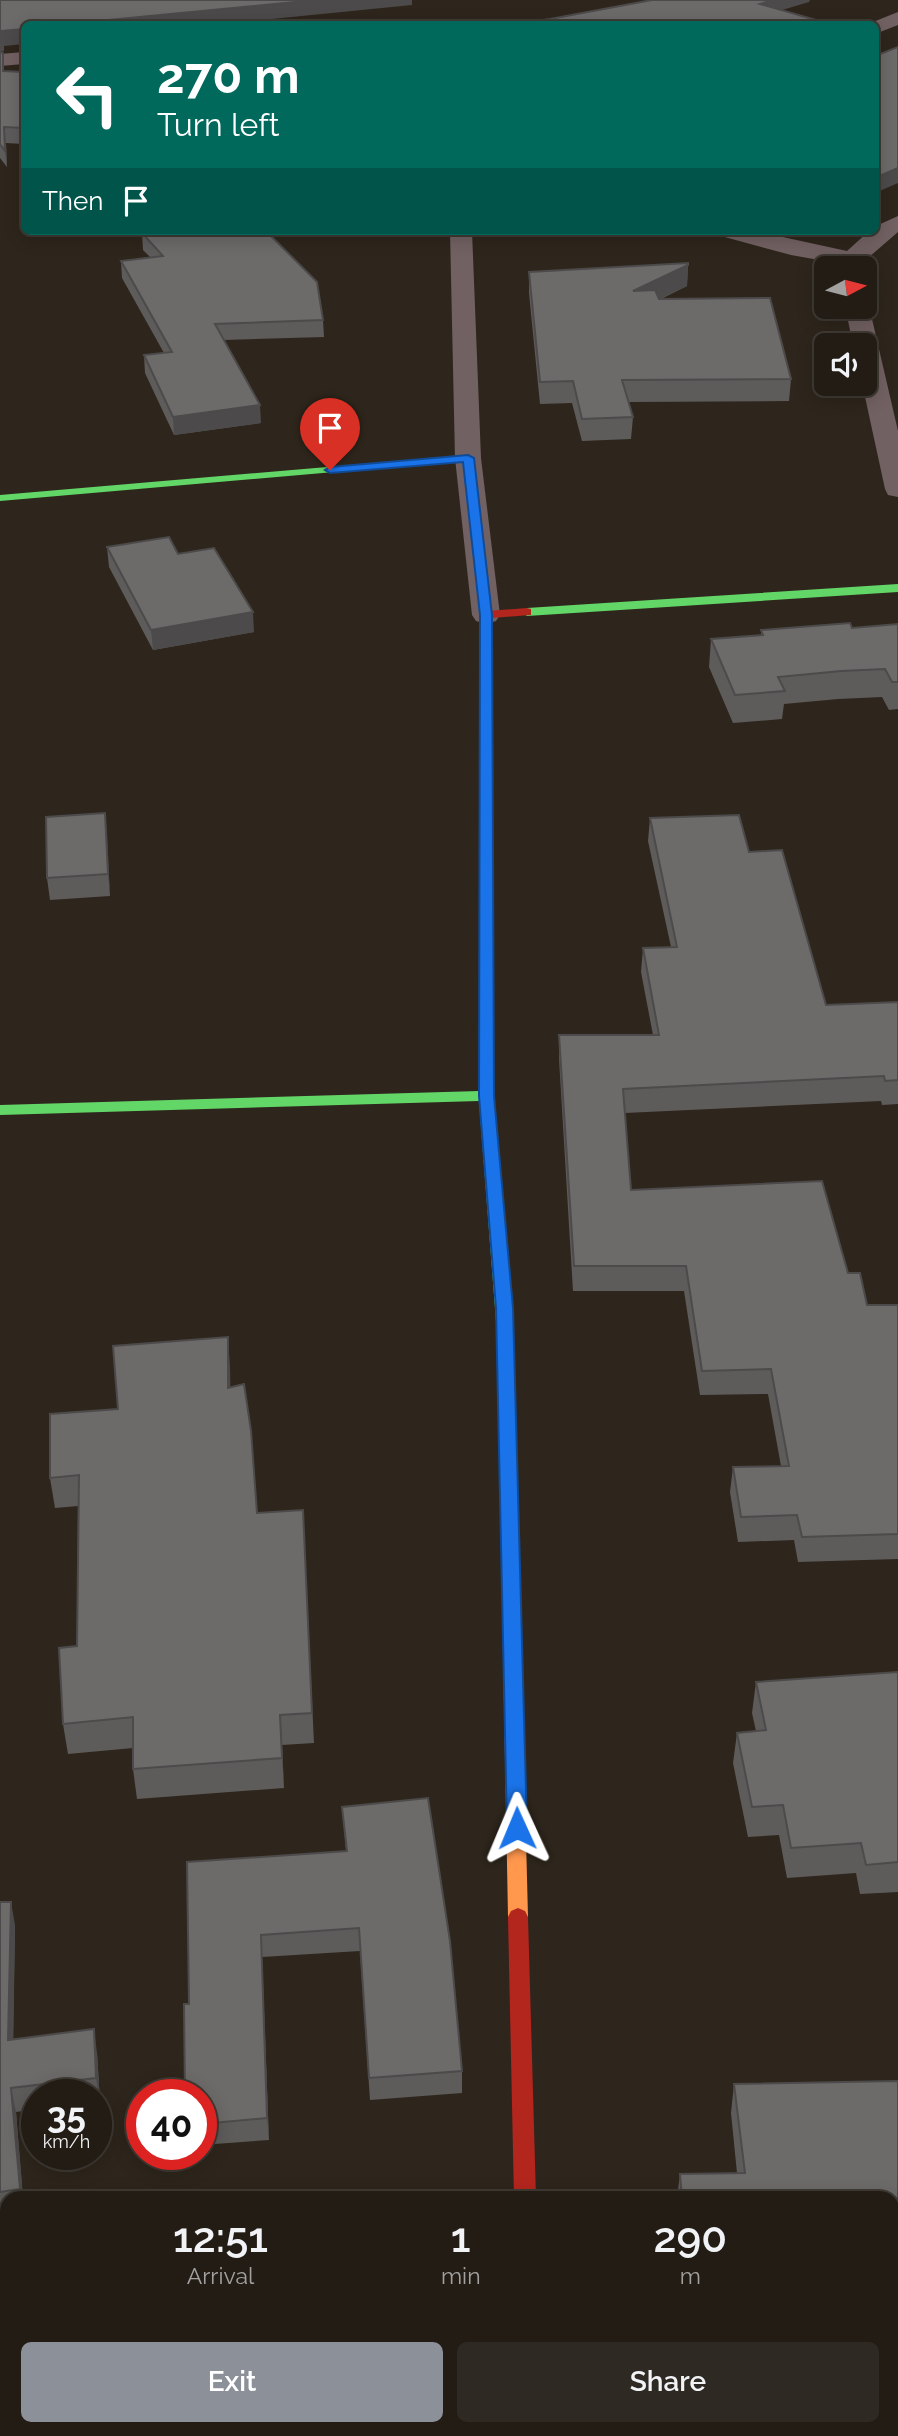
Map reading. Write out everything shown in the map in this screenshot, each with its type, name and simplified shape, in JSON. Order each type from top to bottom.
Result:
[{"type":"street","points":[[879,26],[898,18]]},
{"type":"street","points":[[0,60],[21,58]]},
{"type":"street","points":[[879,233],[898,223]]},
{"type":"street","points":[[461,235],[468,458],[486,615],[486,1096],[504,1308],[525,2191]]},
{"type":"street","points":[[744,235],[791,248],[837,256]]},
{"type":"street","points":[[858,256],[877,235]]},
{"type":"street","points":[[860,319],[898,489]]},
{"type":"street","points":[[0,498],[468,458]]},
{"type":"street","points":[[486,615],[898,588]]},
{"type":"street","points":[[0,1110],[486,1096]]},
{"type":"building","points":[[0,0],[316,0],[98,21],[21,21],[21,29],[2,31],[0,36]]},
{"type":"building","points":[[652,0],[773,0],[760,4],[820,21],[535,21]]},
{"type":"building","points":[[898,47],[898,168],[879,176],[879,54]]},
{"type":"building","points":[[0,52],[3,53],[3,71],[21,72],[21,128],[4,127],[5,151],[0,144]]},
{"type":"building","points":[[144,235],[270,235],[317,282],[323,320],[215,324],[260,405],[173,417],[144,355],[172,352],[121,261],[163,256]]},
{"type":"building","points":[[688,263],[633,291],[655,290],[659,299],[770,298],[791,379],[622,380],[633,417],[582,419],[573,381],[540,382],[529,272]]},
{"type":"building","points":[[169,537],[178,554],[214,548],[253,612],[151,630],[107,547]]},
{"type":"building","points":[[850,623],[852,628],[898,624],[898,682],[892,682],[885,669],[841,671],[778,677],[785,691],[735,695],[711,639],[763,635],[761,630]]},
{"type":"building","points":[[105,813],[108,874],[47,878],[46,817]]},
{"type":"building","points":[[739,815],[749,852],[782,850],[826,1005],[898,1002],[898,1080],[885,1081],[884,1076],[623,1089],[631,1190],[822,1181],[848,1273],[860,1273],[867,1305],[898,1305],[898,1534],[802,1537],[797,1515],[741,1517],[733,1467],[789,1466],[771,1369],[702,1371],[686,1266],[574,1266],[559,1035],[659,1035],[643,948],[677,947],[650,818]]},
{"type":"building","points":[[228,1337],[228,1388],[244,1384],[251,1431],[257,1513],[303,1510],[312,1713],[280,1715],[282,1758],[133,1769],[133,1717],[63,1724],[59,1648],[77,1646],[79,1475],[50,1478],[50,1414],[118,1409],[113,1346]]},
{"type":"building","points":[[898,1672],[898,1862],[866,1865],[861,1843],[791,1848],[783,1805],[752,1807],[737,1733],[766,1730],[756,1682]]},
{"type":"building","points":[[428,1798],[450,1941],[462,2071],[369,2078],[359,1928],[261,1935],[267,2118],[217,2123],[217,2079],[185,2079],[184,2004],[189,2004],[187,1862],[347,1851],[342,1807]]},
{"type":"building","points":[[0,1902],[11,1902],[8,2040],[94,2029],[96,2078],[21,2079],[21,2087],[11,2088],[20,2189],[0,2191]]},
{"type":"building","points":[[898,2081],[898,2191],[681,2191],[680,2174],[745,2173],[734,2084]]},
{"type":"traffic: fast","points":[[0,498],[468,458]]},
{"type":"traffic: fast","points":[[527,612],[898,588]]},
{"type":"traffic: fast","points":[[486,945],[486,1096],[505,1334]]},
{"type":"traffic: fast","points":[[0,1110],[486,1096]]},
{"type":"traffic: slow","points":[[505,1334],[518,1917]]},
{"type":"traffic: jam","points":[[486,945],[486,615],[527,612]]},
{"type":"traffic: jam","points":[[518,1917],[525,2191]]},
{"type":"route","points":[[330,470],[468,458],[486,615],[486,1096],[504,1308],[517,1828]]}]
